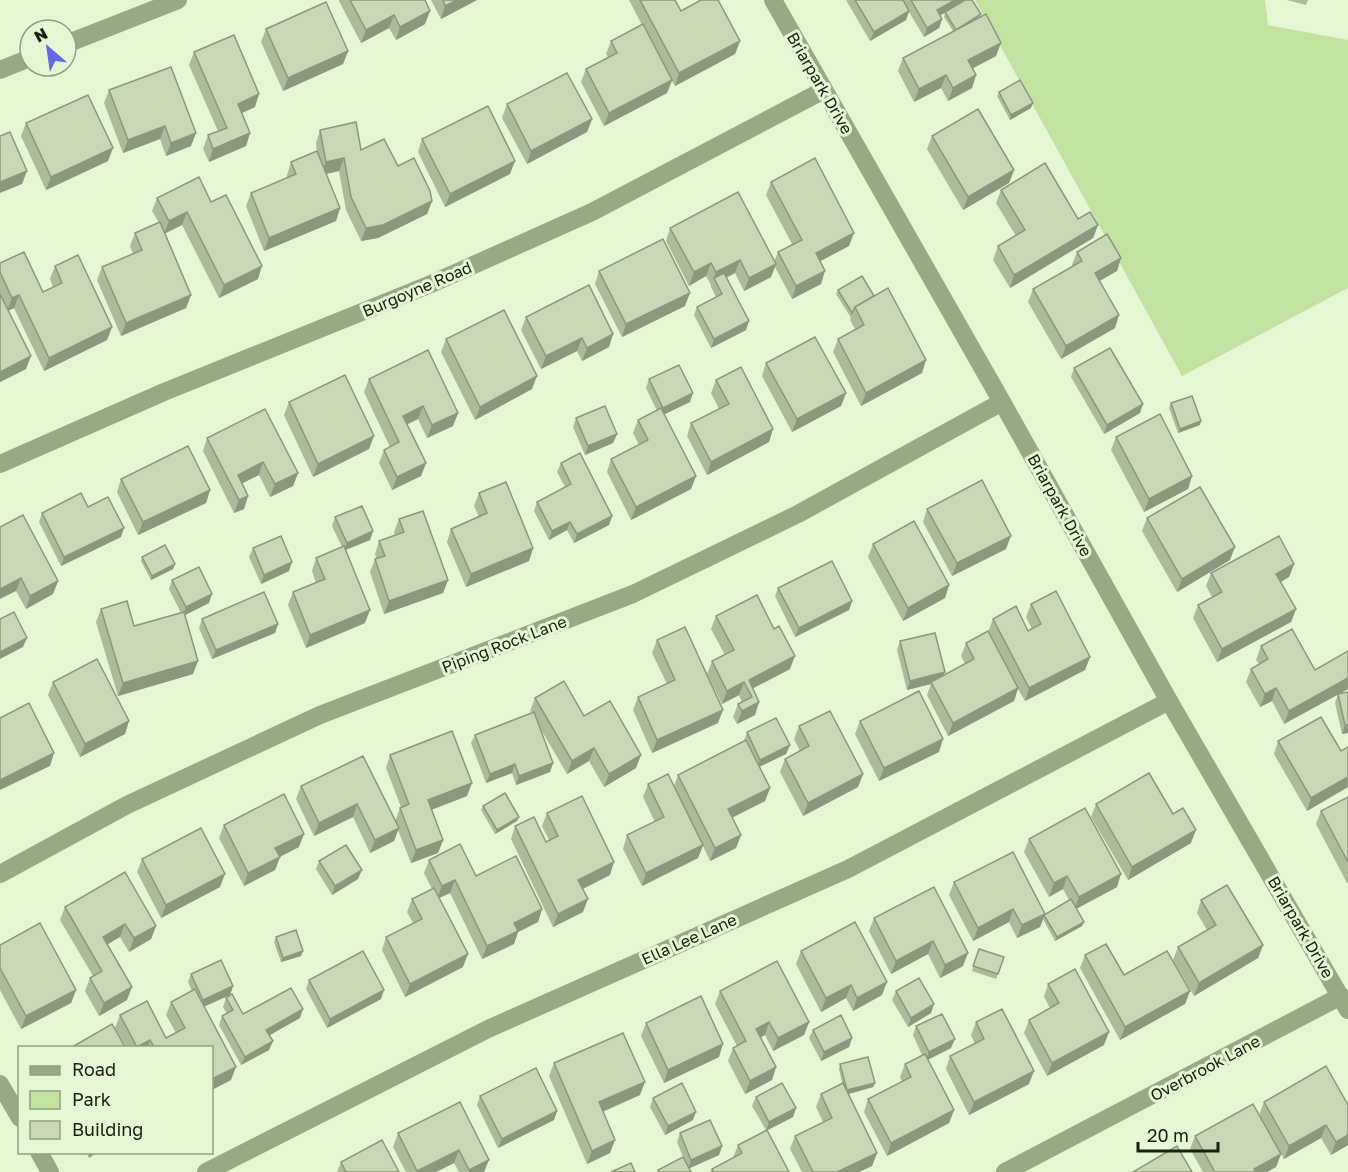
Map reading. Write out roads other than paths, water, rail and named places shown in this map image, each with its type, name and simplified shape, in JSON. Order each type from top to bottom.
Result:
[{"type":"street","points":[[78,39],[177,0]]},
{"type":"street","name":"Briarpark Drive","points":[[773,0],[1169,701],[1344,1003]]},
{"type":"street","points":[[0,70],[18,63]]},
{"type":"street","name":"Burgoyne Road","points":[[0,464],[164,392],[431,284],[592,212],[824,90]]},
{"type":"street","name":"Piping Rock Lane","points":[[0,874],[127,805],[320,714],[633,594],[798,514],[1002,402]]},
{"type":"street","name":"Ella Lee Lane","points":[[206,1172],[488,1029],[848,868],[1169,701]]},
{"type":"street","name":"Overbrook Lane","points":[[1005,1172],[1344,1003]]},
{"type":"street","points":[[0,1084],[18,1115]]},
{"type":"street","points":[[40,1154],[50,1172]]}]
